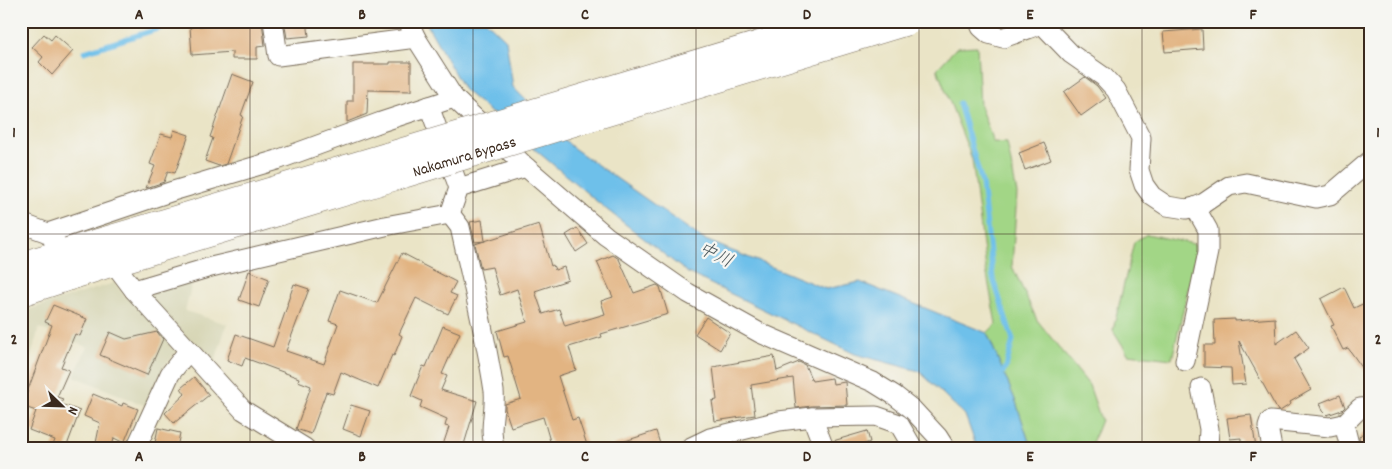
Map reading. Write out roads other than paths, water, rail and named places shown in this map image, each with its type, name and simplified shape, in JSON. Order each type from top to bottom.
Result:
[{"type":"highway","name":"Nakamura Bypass","points":[[21,292],[393,166],[839,21]]},
{"type":"highway","name":"Nakamura Bypass","points":[[21,266],[56,243],[393,166],[907,21]]},
{"type":"street","points":[[273,21],[278,56],[416,38]]},
{"type":"street","points":[[408,21],[416,38],[454,98],[526,167],[606,236],[688,293],[760,333],[873,382],[894,395],[912,409],[938,437],[945,448]]},
{"type":"street","points":[[979,21],[981,27],[989,34],[1003,38],[1046,23],[1071,54],[1104,77],[1116,90],[1141,138],[1139,170],[1144,185],[1152,196],[1167,206],[1186,209],[1195,207],[1230,186],[1246,183],[1316,198],[1330,195],[1371,160]]},
{"type":"street","points":[[21,223],[56,243],[174,191],[277,160],[454,98]]},
{"type":"street","points":[[429,106],[459,188],[450,214]]},
{"type":"street","points":[[459,188],[526,167]]},
{"type":"street","points":[[1185,361],[1208,252],[1208,230],[1195,207]]},
{"type":"street","points":[[134,290],[211,267],[385,226],[450,214]]},
{"type":"street","points":[[450,214],[460,226],[482,325],[494,394],[492,440],[495,448]]},
{"type":"street","points":[[113,262],[134,290],[243,410],[305,448]]},
{"type":"street","points":[[136,448],[170,374],[188,350]]},
{"type":"street","points":[[1201,388],[1209,429],[1208,448]]},
{"type":"street","points":[[1272,448],[1268,427],[1270,420],[1330,426],[1344,424],[1360,408],[1371,407]]},
{"type":"street","points":[[899,424],[912,409]]},
{"type":"street","points":[[689,448],[710,438],[779,421],[812,417],[876,416],[899,424],[913,448]]},
{"type":"street","points":[[812,417],[824,448]]},
{"type":"street","points":[[1344,424],[1350,448]]},
{"type":"water","name":"中川","points":[[425,21],[486,21],[506,40],[513,87],[572,147],[703,239],[826,289],[860,282],[987,333],[1016,402],[1031,448],[977,448],[965,415],[919,371],[855,354],[688,273],[606,209],[464,90]]},
{"type":"waterway","points":[[84,52],[178,21]]},
{"type":"waterway","points":[[959,103],[982,183],[993,278],[1013,340],[1006,367],[1001,376]]}]
